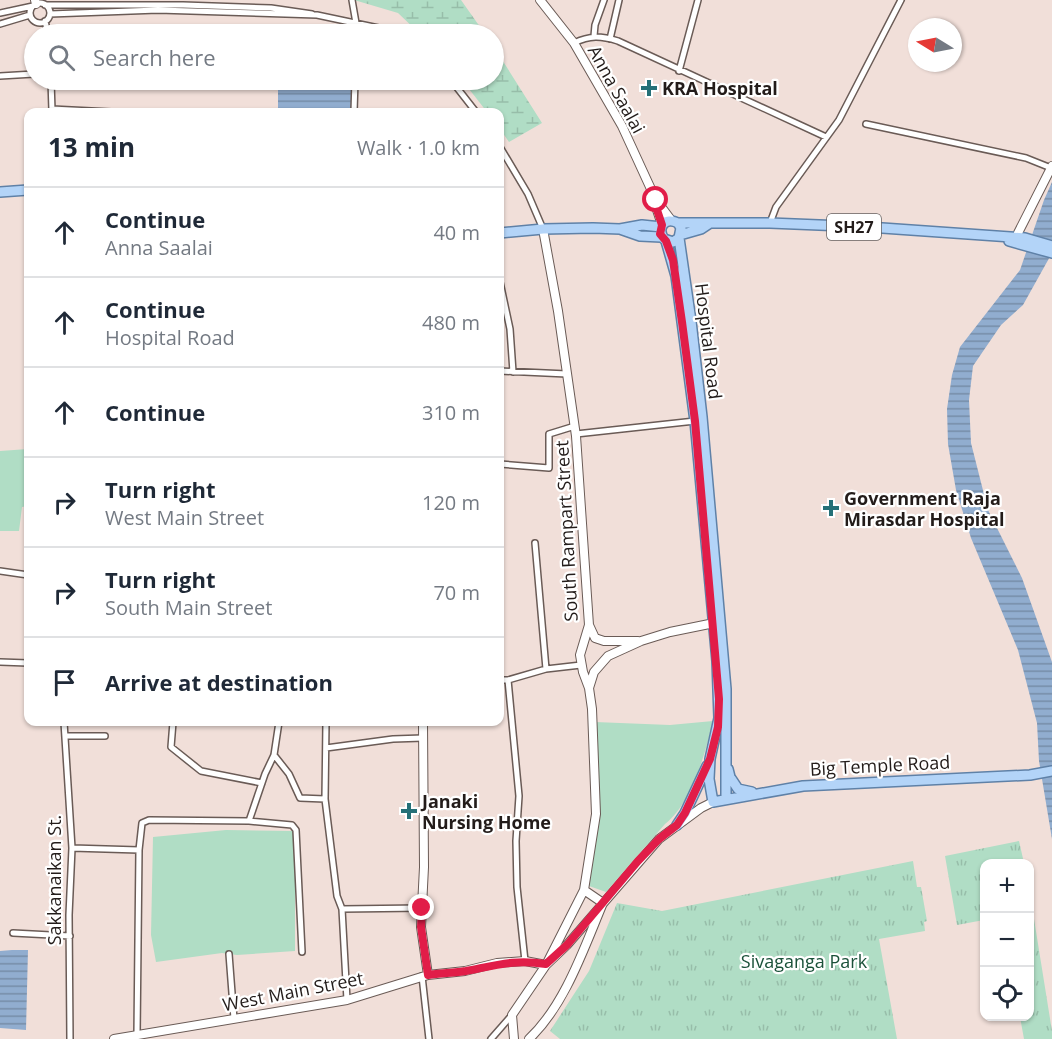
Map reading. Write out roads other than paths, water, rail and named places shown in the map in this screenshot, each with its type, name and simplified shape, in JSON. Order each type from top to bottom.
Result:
[{"type":"main road","points":[[0,192],[24,190]]},
{"type":"main road","points":[[666,221],[674,221],[681,228],[680,236],[673,242],[662,232],[666,221]]},
{"type":"main road","name":"SH27","points":[[674,221],[770,223],[998,237],[1022,239],[1052,246]]},
{"type":"main road","name":"SH27","points":[[680,236],[701,229],[710,223]]},
{"type":"main road","points":[[504,233],[543,229],[620,229],[640,236],[662,232]]},
{"type":"main road","name":"Hospital Road","points":[[662,232],[676,276],[695,421],[716,623],[727,698],[726,799]]},
{"type":"main road","name":"Hospital Road","points":[[680,236],[702,417],[716,623],[719,717],[710,759]]},
{"type":"main road","name":"SH27","points":[[1022,239],[1052,253]]},
{"type":"main road","points":[[725,758],[730,777],[738,789],[761,792]]},
{"type":"main road","points":[[710,759],[709,779],[713,802]]},
{"type":"main road","points":[[677,825],[710,759]]},
{"type":"main road","name":"Big Temple Road","points":[[713,802],[761,792],[814,785],[1036,774],[1052,771]]},
{"type":"street","points":[[352,0],[356,23]]},
{"type":"street","name":"Anna Saalai","points":[[540,0],[574,43],[622,126],[656,200],[674,221]]},
{"type":"street","points":[[594,36],[595,25],[604,0]]},
{"type":"street","points":[[610,39],[619,0]]},
{"type":"street","points":[[679,71],[698,0]]},
{"type":"street","points":[[770,223],[776,207],[839,120],[901,0]]},
{"type":"street","points":[[0,13],[35,3],[45,5],[249,7],[306,12],[361,24]]},
{"type":"street","points":[[30,15],[35,3]]},
{"type":"street","points":[[45,5],[50,14]]},
{"type":"street","points":[[50,14],[158,10],[317,15]]},
{"type":"street","points":[[30,15],[36,22],[45,21],[50,14]]},
{"type":"street","points":[[0,24],[30,15]]},
{"type":"street","points":[[574,43],[584,37],[610,39],[826,137]]},
{"type":"street","points":[[0,76],[24,75]]},
{"type":"street","points":[[51,90],[52,108]]},
{"type":"street","points":[[354,108],[355,90]]},
{"type":"street","points":[[459,90],[473,108]]},
{"type":"street","points":[[866,124],[1026,158],[1052,167],[1022,239]]},
{"type":"street","points":[[504,154],[528,194],[543,229]]},
{"type":"street","name":"Anna Saalai","points":[[656,200],[662,232]]},
{"type":"street","name":"South Rampart Street","points":[[543,229],[575,430],[589,625],[581,645],[581,665],[589,688],[592,709],[596,814],[584,890],[546,964]]},
{"type":"street","points":[[504,301],[510,329],[513,372]]},
{"type":"street","points":[[504,371],[567,374]]},
{"type":"street","points":[[504,464],[549,468],[549,434],[695,421]]},
{"type":"street","points":[[535,543],[546,669]]},
{"type":"street","points":[[0,571],[24,574]]},
{"type":"street","points":[[589,688],[594,672],[608,656],[641,641],[670,632],[716,623]]},
{"type":"street","points":[[589,625],[595,638],[604,641],[641,641]]},
{"type":"street","points":[[0,662],[24,663]]},
{"type":"street","points":[[504,680],[546,669],[581,665]]},
{"type":"street","points":[[508,680],[519,796],[516,842],[525,961]]},
{"type":"street","name":"Sakkanaikan St.","points":[[64,726],[72,848],[70,1039]]},
{"type":"street","points":[[173,726],[171,747],[199,770],[262,783]]},
{"type":"street","points":[[249,821],[274,755],[278,726]]},
{"type":"street","points":[[326,726],[325,799],[337,896],[342,909],[347,1000]]},
{"type":"street","points":[[423,726],[424,867],[421,927],[429,1039]]},
{"type":"street","points":[[65,736],[105,736]]},
{"type":"street","points":[[326,748],[393,739],[423,738]]},
{"type":"street","points":[[274,755],[289,774],[300,798],[325,799]]},
{"type":"street","points":[[491,1039],[512,1015],[546,964],[567,945],[659,839],[713,802]]},
{"type":"street","points":[[137,1035],[140,827],[145,821],[249,821],[292,825],[296,830],[302,952]]},
{"type":"street","points":[[72,848],[140,850]]},
{"type":"street","points":[[584,890],[603,903]]},
{"type":"street","points":[[529,1039],[543,1026],[575,970],[603,903]]},
{"type":"street","points":[[342,909],[422,908]]},
{"type":"street","points":[[13,933],[70,936]]},
{"type":"street","points":[[229,954],[234,1019]]},
{"type":"street","name":"West Main Street","points":[[114,1039],[347,1000],[425,975],[465,971],[497,963],[525,961],[546,964]]},
{"type":"street","points":[[512,1015],[514,1039]]},
{"type":"water","points":[[278,90],[351,90],[351,108],[278,108]]},
{"type":"water","points":[[1052,182],[1052,253],[1023,305],[1001,325],[973,366],[969,400],[971,443],[988,510],[1022,578],[1052,662],[1052,839],[1039,761],[1037,723],[1018,650],[971,538],[956,490],[948,444],[947,409],[952,375],[960,347],[1020,270]]},
{"type":"water","points":[[28,950],[26,1030],[0,1028],[0,951]]},
{"type":"place","name":"KRA Hospital","points":[[649,88]]},
{"type":"place","name":"Government Raja Mirasdar Hospital","points":[[831,508]]},
{"type":"place","name":"Janaki Nursing Home","points":[[409,811]]},
{"type":"park label","name":"Sivaganga Park","points":[[804,961]]}]
